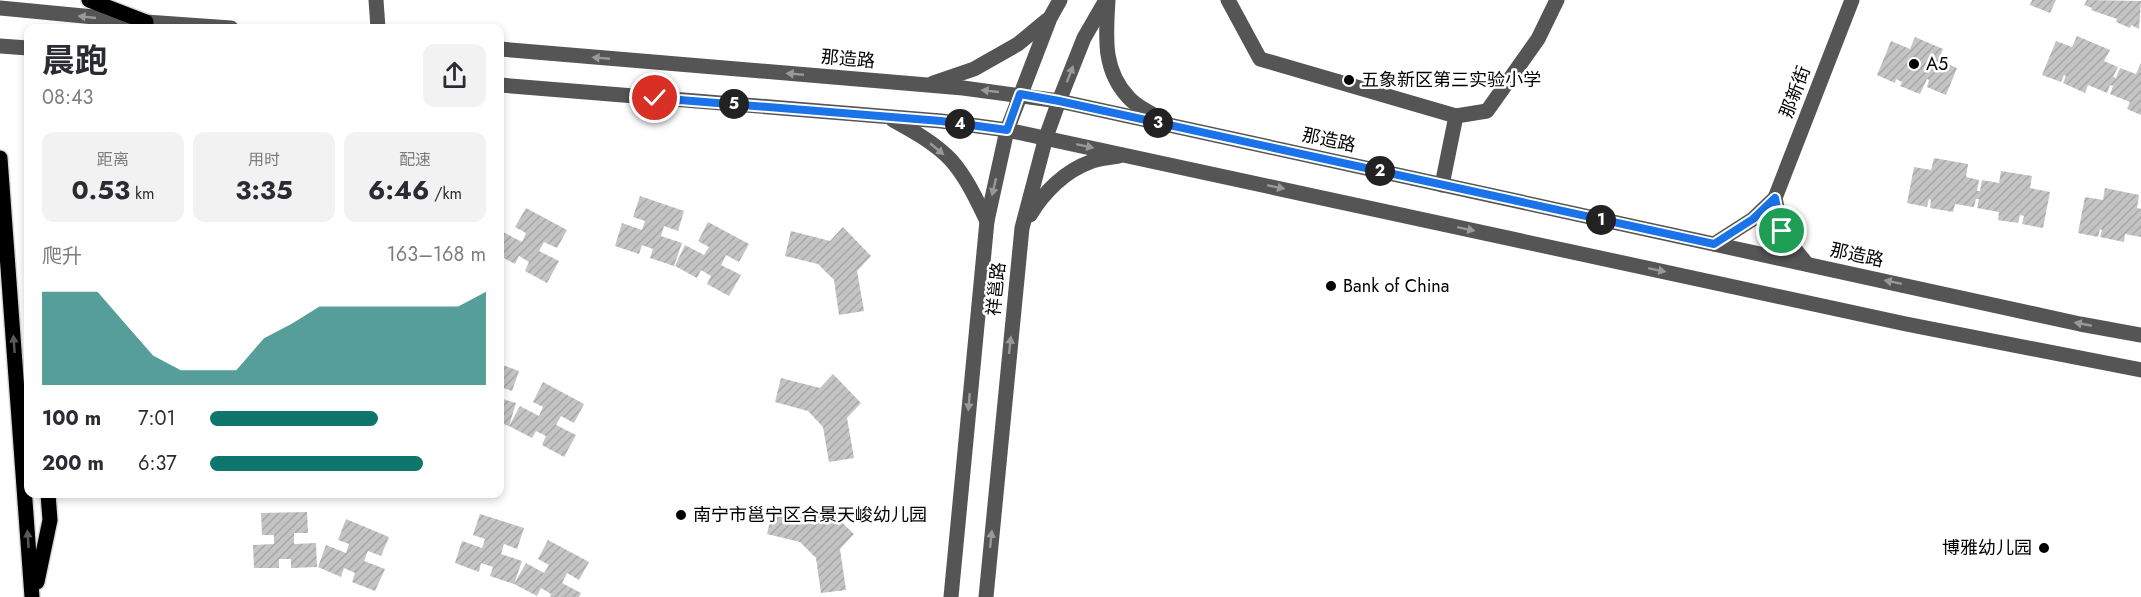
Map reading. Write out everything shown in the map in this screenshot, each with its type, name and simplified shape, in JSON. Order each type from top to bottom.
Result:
[{"type":"main road","points":[[89,0],[146,22]]},
{"type":"main road","points":[[0,158],[24,477]]},
{"type":"main road","points":[[26,498],[33,597]]},
{"type":"main road","points":[[33,597],[50,520],[48,498]]},
{"type":"street","points":[[376,0],[378,24]]},
{"type":"street","name":"祥邕路","points":[[951,597],[987,222],[1007,130],[1050,18],[1060,0]]},
{"type":"street","points":[[1107,0],[1106,37],[1111,73],[1130,99],[1171,126]]},
{"type":"street","name":"祥邕路","points":[[986,597],[1022,228],[1046,137],[1059,101],[1084,38],[1107,0]]},
{"type":"street","points":[[1228,0],[1260,59],[1456,116],[1487,111],[1538,39],[1557,0]]},
{"type":"street","name":"那新街","points":[[1775,198],[1852,0]]},
{"type":"street","points":[[0,8],[174,24]]},
{"type":"street","points":[[928,85],[975,69],[1018,44],[1050,18]]},
{"type":"street","points":[[0,46],[24,48]]},
{"type":"street","name":"那造路","points":[[504,49],[1020,94],[2080,324],[2141,335]]},
{"type":"street","points":[[504,85],[888,117],[1007,130],[1906,324],[2141,370]]},
{"type":"street","points":[[1442,185],[1456,116]]},
{"type":"street","points":[[888,117],[922,136],[951,160],[973,193],[987,222]]},
{"type":"street","points":[[1022,228],[1041,198],[1064,177],[1090,162],[1125,155]]},
{"type":"street","points":[[1714,244],[1753,219],[1775,198]]},
{"type":"street","points":[[1775,198],[1782,231],[1807,264]]},
{"type":"building","points":[[2032,0],[2056,0],[2050,13],[2030,5]]},
{"type":"building","points":[[2087,0],[2141,1],[2139,29],[2131,25],[2130,28],[2116,22],[2117,19],[2091,10],[2092,8],[2084,5]]},
{"type":"building","points":[[2077,36],[2110,50],[2104,61],[2118,67],[2113,77],[2116,78],[2120,68],[2136,74],[2141,63],[2141,115],[2127,109],[2130,102],[2110,94],[2113,86],[2110,85],[2107,93],[2088,85],[2085,93],[2063,83],[2066,76],[2064,75],[2061,82],[2042,75],[2056,41],[2072,47]]},
{"type":"building","name":"A5","points":[[1915,37],[1943,49],[1938,60],[1957,68],[1946,95],[1927,87],[1929,80],[1927,79],[1920,94],[1900,86],[1902,82],[1896,79],[1895,83],[1877,75],[1891,41],[1910,49]]},
{"type":"building","points":[[1934,158],[1968,164],[1966,177],[1979,180],[1977,191],[1980,191],[1982,180],[1999,183],[2001,171],[2032,176],[2030,188],[2050,192],[2043,228],[2022,224],[2024,216],[2020,215],[2018,223],[1998,220],[1999,212],[1977,208],[1979,199],[1976,199],[1974,207],[1955,204],[1953,212],[1930,208],[1931,200],[1929,199],[1927,207],[1907,203],[1914,167],[1931,170]]},
{"type":"building","points":[[2105,188],[2139,195],[2137,208],[2141,209],[2141,237],[2125,234],[2124,242],[2100,237],[2102,230],[2100,229],[2098,237],[2078,233],[2085,197],[2103,200]]},
{"type":"building","points":[[640,196],[684,211],[678,231],[664,226],[661,236],[682,243],[674,266],[650,258],[653,249],[642,245],[639,254],[615,246],[622,223],[642,230],[645,221],[633,217]]},
{"type":"building","points":[[526,208],[567,230],[557,248],[544,242],[539,251],[559,261],[547,283],[525,271],[529,262],[519,256],[515,264],[504,258],[504,233],[522,242],[526,233],[515,227]]},
{"type":"building","points":[[708,222],[749,244],[739,262],[726,255],[721,265],[741,275],[729,296],[707,284],[711,276],[701,270],[697,278],[675,266],[685,245],[704,255],[709,247],[698,241]]},
{"type":"building","points":[[843,227],[871,256],[857,271],[864,311],[839,315],[834,280],[818,264],[785,256],[791,231],[830,241]]},
{"type":"building","points":[[504,365],[519,371],[512,391],[504,388]]},
{"type":"building","points":[[833,374],[861,403],[847,418],[854,458],[829,462],[823,427],[808,411],[775,402],[781,378],[820,388]]},
{"type":"building","points":[[543,382],[584,404],[574,423],[561,416],[556,425],[576,435],[564,457],[542,445],[546,436],[536,431],[532,438],[509,426],[520,406],[539,416],[543,407],[533,402]]},
{"type":"building","points":[[504,399],[516,403],[509,426],[504,424]]},
{"type":"building","points":[[825,506],[854,534],[840,549],[846,590],[821,593],[816,558],[800,542],[767,534],[773,510],[812,520]]},
{"type":"building","points":[[307,512],[308,533],[294,533],[294,544],[316,543],[317,567],[291,568],[291,559],[279,559],[279,568],[254,568],[253,545],[274,544],[274,535],[262,535],[261,513]]},
{"type":"building","points":[[480,514],[524,528],[517,549],[504,544],[501,554],[522,561],[514,584],[490,576],[493,567],[481,563],[479,572],[455,563],[462,541],[482,548],[485,539],[473,535]]},
{"type":"building","points":[[346,519],[389,537],[381,556],[368,551],[364,561],[385,569],[375,591],[352,582],[355,573],[344,568],[341,577],[318,567],[326,545],[346,553],[349,544],[338,540]]},
{"type":"building","points":[[548,540],[589,562],[579,580],[567,573],[562,583],[581,593],[579,597],[550,597],[551,594],[541,588],[537,596],[514,584],[526,563],[544,573],[549,565],[538,559]]},
{"type":"place","name":"A5","points":[[1914,64]]},
{"type":"place","name":"五象新区第三实验小学","points":[[1349,80]]},
{"type":"place","name":"Bank of China","points":[[1331,286]]},
{"type":"place","name":"南宁市邕宁区合景天峻幼儿园","points":[[681,515]]},
{"type":"place","name":"博雅幼儿园","points":[[2044,548]]},
{"type":"route","points":[[655,98],[941,121],[1007,130],[1020,94],[1714,244],[1753,219],[1775,198],[1782,231]]}]
